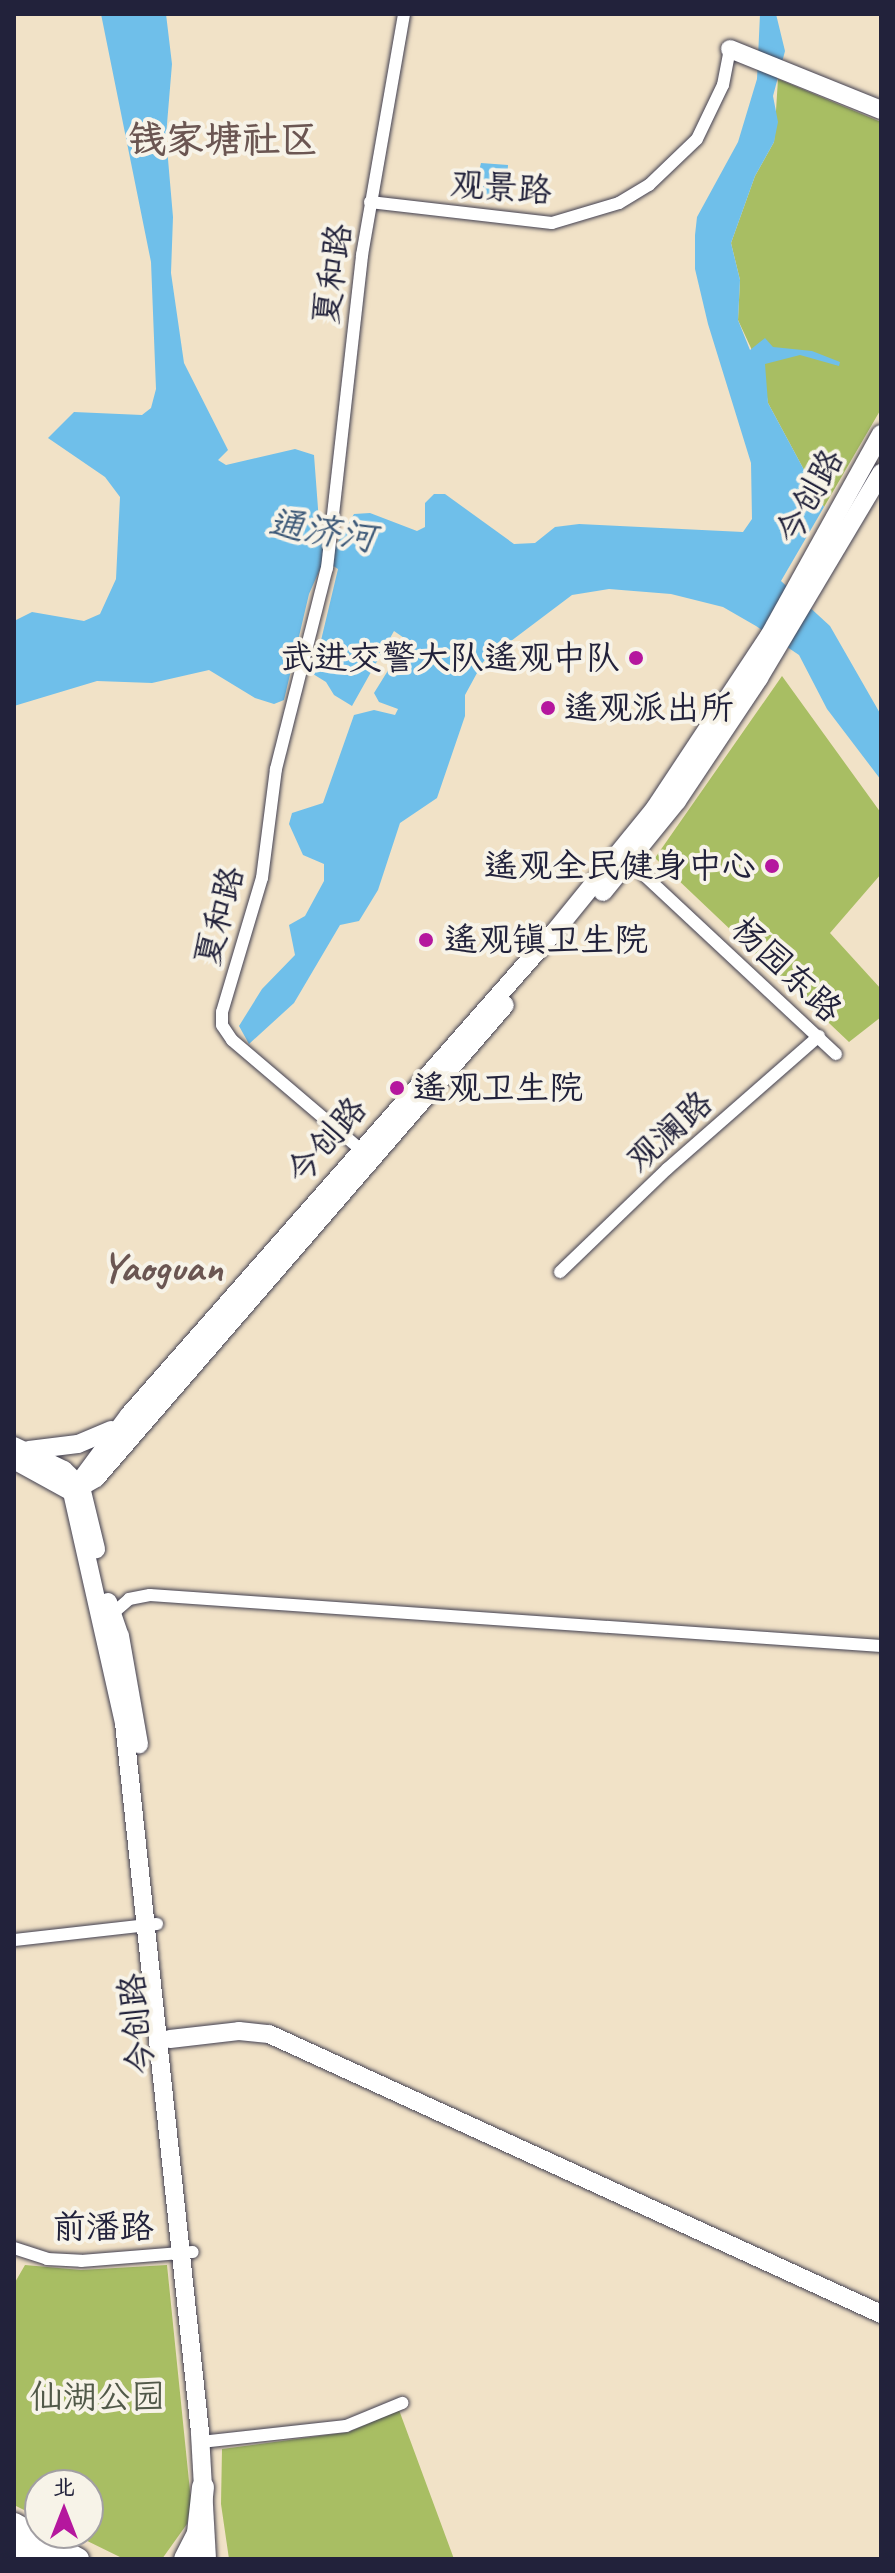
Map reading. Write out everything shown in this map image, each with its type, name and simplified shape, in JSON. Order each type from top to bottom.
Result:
[{"type":"highway","points":[[185,2559],[198,2533],[203,2487]]},
{"type":"highway","points":[[14,2524],[78,2559]]},
{"type":"highway","points":[[14,2544],[46,2559]]},
{"type":"main road","points":[[736,52],[881,110]]},
{"type":"main road","name":"今创路","points":[[800,593],[863,464],[881,434]]},
{"type":"main road","name":"今创路","points":[[800,593],[881,473]]},
{"type":"main road","points":[[774,640],[800,593]]},
{"type":"main road","name":"今创路","points":[[77,1487],[96,1478],[629,861],[677,801],[774,640]]},
{"type":"main road","name":"今创路","points":[[187,2253],[170,2039],[124,1723],[77,1487],[129,1415],[556,930],[655,808],[774,640]]},
{"type":"main road","points":[[17,1452],[91,1440],[129,1415]]},
{"type":"main road","points":[[17,1452],[77,1487]]},
{"type":"main road","name":"今创路","points":[[77,1487],[135,1708],[152,1924],[220,2559]]},
{"type":"main road","points":[[170,2039],[239,2031],[269,2034],[881,2314]]},
{"type":"main road","name":"今创路","points":[[206,2442],[203,2487],[207,2559]]},
{"type":"street","name":"夏和路","points":[[360,1149],[232,1040],[222,1025],[222,1012],[259,890],[276,769],[327,568],[345,387],[370,202],[404,14]]},
{"type":"street","name":"观景路","points":[[370,202],[552,223],[619,203],[675,163],[697,139],[736,52]]},
{"type":"street","points":[[863,464],[881,473]]},
{"type":"street","name":"杨园东路","points":[[629,861],[836,1054]]},
{"type":"street","name":"观澜路","points":[[560,1272],[667,1169],[819,1036]]},
{"type":"street","points":[[112,1614],[129,1599],[150,1595],[881,1646]]},
{"type":"street","points":[[14,1940],[152,1924]]},
{"type":"street","name":"前潘路","points":[[14,2248],[47,2259],[81,2261],[187,2253]]},
{"type":"street","points":[[206,2442],[346,2426],[402,2403]]},
{"type":"green space","points":[[778,79],[881,122],[881,409],[824,507],[768,403],[763,374],[738,320],[740,280],[731,243],[755,176],[774,142]]},
{"type":"green space","name":"遥观全民健身中心","points":[[782,676],[881,813],[881,874],[830,933],[881,989],[881,1017],[849,1042],[655,858]]},
{"type":"green space","name":"仙湖公园","points":[[25,2265],[81,2270],[167,2265],[191,2501],[187,2524],[162,2559],[124,2559],[104,2549],[104,2469],[24,2469],[24,2510],[14,2505],[14,2284]]},
{"type":"green space","points":[[399,2410],[454,2559],[229,2559],[221,2504],[222,2449],[349,2432]]},
{"type":"water","points":[[101,14],[166,14],[172,64],[166,136],[173,217],[171,273],[184,363],[228,450],[218,460],[226,465],[295,449],[314,455],[320,535],[335,547],[354,514],[370,513],[417,531],[425,527],[425,503],[434,494],[445,494],[514,544],[535,543],[555,527],[579,524],[743,532],[752,519],[751,463],[708,324],[695,269],[695,235],[697,217],[738,142],[757,79],[760,14],[776,14],[785,51],[773,96],[778,122],[774,142],[755,176],[731,243],[740,280],[738,320],[750,350],[765,338],[773,347],[812,351],[840,362],[839,366],[800,355],[765,364],[768,403],[824,507],[781,581],[830,626],[881,715],[881,780],[827,709],[799,655],[756,626],[723,607],[671,594],[609,589],[572,595],[483,662],[465,695],[465,716],[437,798],[400,823],[378,890],[359,921],[340,925],[294,1003],[249,1044],[239,1026],[262,989],[295,955],[289,925],[305,916],[324,881],[324,864],[303,855],[289,824],[292,813],[323,803],[354,715],[374,710],[395,715],[398,709],[379,702],[374,693],[407,640],[394,631],[352,706],[334,695],[326,682],[313,674],[338,569],[324,560],[309,594],[284,700],[274,704],[255,698],[209,670],[152,683],[97,681],[14,706],[14,621],[32,612],[84,621],[100,614],[116,579],[120,497],[105,477],[48,438],[74,412],[142,415],[151,408],[156,389],[151,262]]},
{"type":"water","points":[[481,163],[508,165],[506,197],[473,196]]},
{"type":"place","name":"武进交警大队遥观中队","points":[[636,658]]},
{"type":"place","name":"遥观派出所","points":[[548,708]]},
{"type":"place","name":"遥观全民健身中心","points":[[772,866]]},
{"type":"place","name":"遥观镇卫生院","points":[[426,940]]},
{"type":"place","name":"遥观卫生院","points":[[397,1088]]},
{"type":"district","name":"钱家塘社区","points":[[223,140]]},
{"type":"district","name":"Yaoguan","points":[[162,1268]]},
{"type":"water label","name":"通济河","points":[[322,531]]}]
